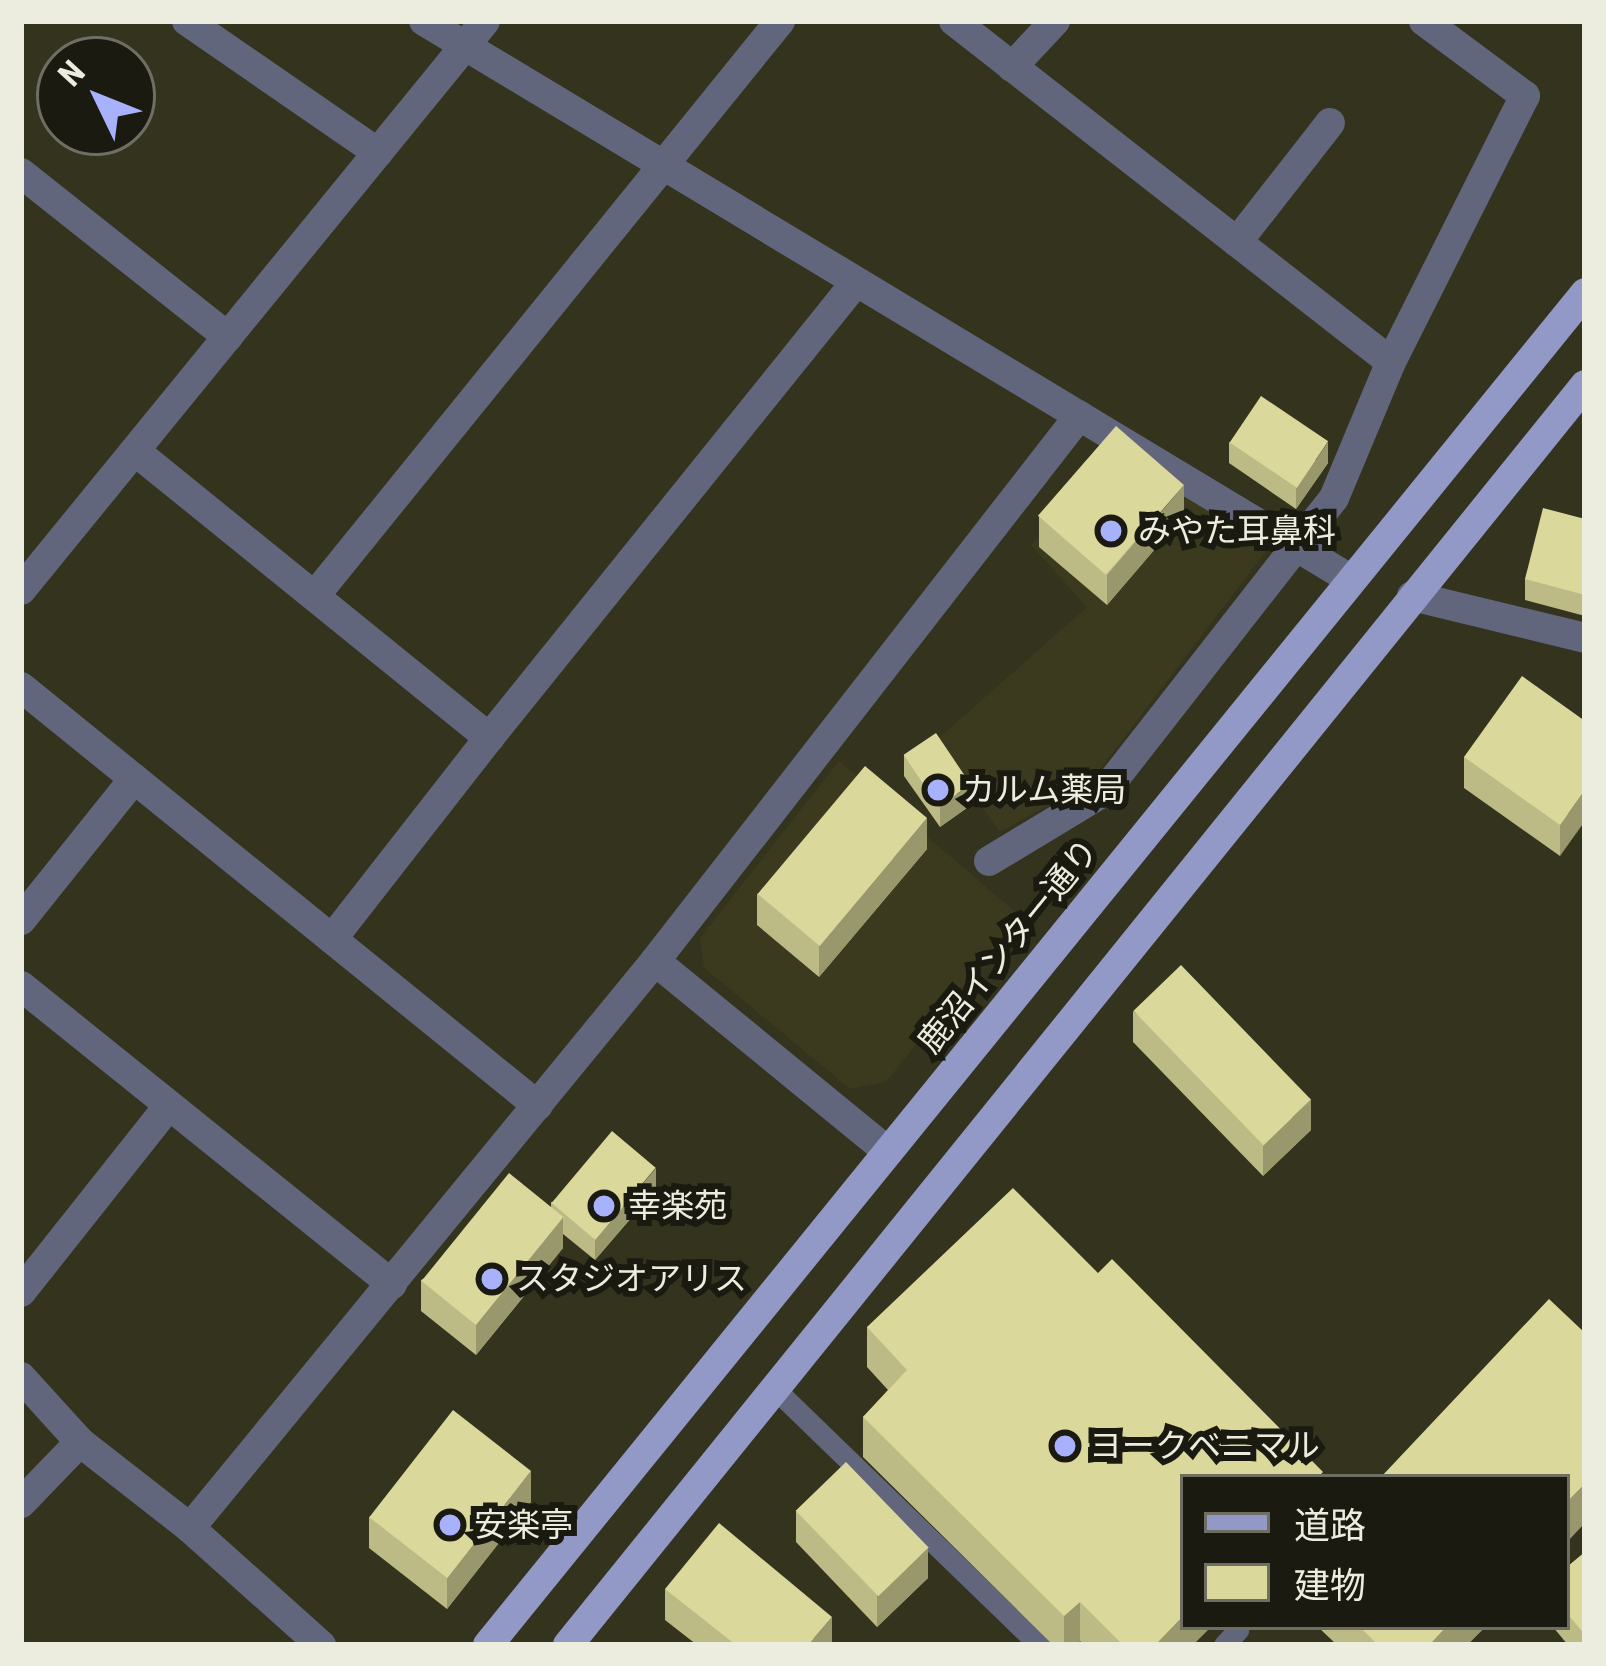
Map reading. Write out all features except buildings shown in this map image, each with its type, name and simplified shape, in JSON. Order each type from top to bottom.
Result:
[{"type":"main road","name":"鹿沼インター通り","points":[[488,1645],[1585,293]]},
{"type":"main road","points":[[568,1645],[1585,385]]},
{"type":"street","points":[[187,21],[378,153]]},
{"type":"street","points":[[424,21],[1350,579]]},
{"type":"street","points":[[21,590],[485,21]]},
{"type":"street","points":[[317,593],[780,21]]},
{"type":"street","points":[[954,21],[1391,362]]},
{"type":"street","points":[[1012,67],[1055,21]]},
{"type":"street","points":[[989,861],[1105,790],[1294,543],[1334,498],[1391,362],[1525,97],[1424,21]]},
{"type":"street","points":[[1237,242],[1330,123]]},
{"type":"street","points":[[21,173],[228,337]]},
{"type":"street","points":[[332,939],[856,282]]},
{"type":"street","points":[[190,1528],[655,961],[1079,416]]},
{"type":"street","points":[[135,451],[317,593],[489,738]]},
{"type":"street","points":[[1412,596],[1585,638]]},
{"type":"street","points":[[21,687],[538,1106]]},
{"type":"street","points":[[21,920],[134,778]]},
{"type":"street","points":[[655,961],[888,1152]]},
{"type":"street","points":[[21,986],[392,1283]]},
{"type":"street","points":[[21,1292],[169,1105]]},
{"type":"street","points":[[21,1377],[80,1442],[190,1528],[321,1645]]},
{"type":"street","points":[[21,1503],[80,1442]]},
{"type":"lane","points":[[773,1388],[1039,1645]]},
{"type":"shaded area","points":[[1116,447],[1273,542],[1091,781],[1000,832],[934,742],[1087,607],[1031,545]]},
{"type":"shaded area","points":[[839,761],[1020,916],[886,1082],[850,1089],[704,968],[700,938]]},
{"type":"place","name":"みやた耳鼻科","points":[[1111,531]]},
{"type":"place","name":"カルム薬局","points":[[938,790]]},
{"type":"place","name":"幸楽苑","points":[[604,1206]]},
{"type":"place","name":"スタジオアリス","points":[[492,1279]]},
{"type":"place","name":"ヨークベニマル","points":[[1065,1446]]},
{"type":"place","name":"安楽亭","points":[[450,1525]]}]
